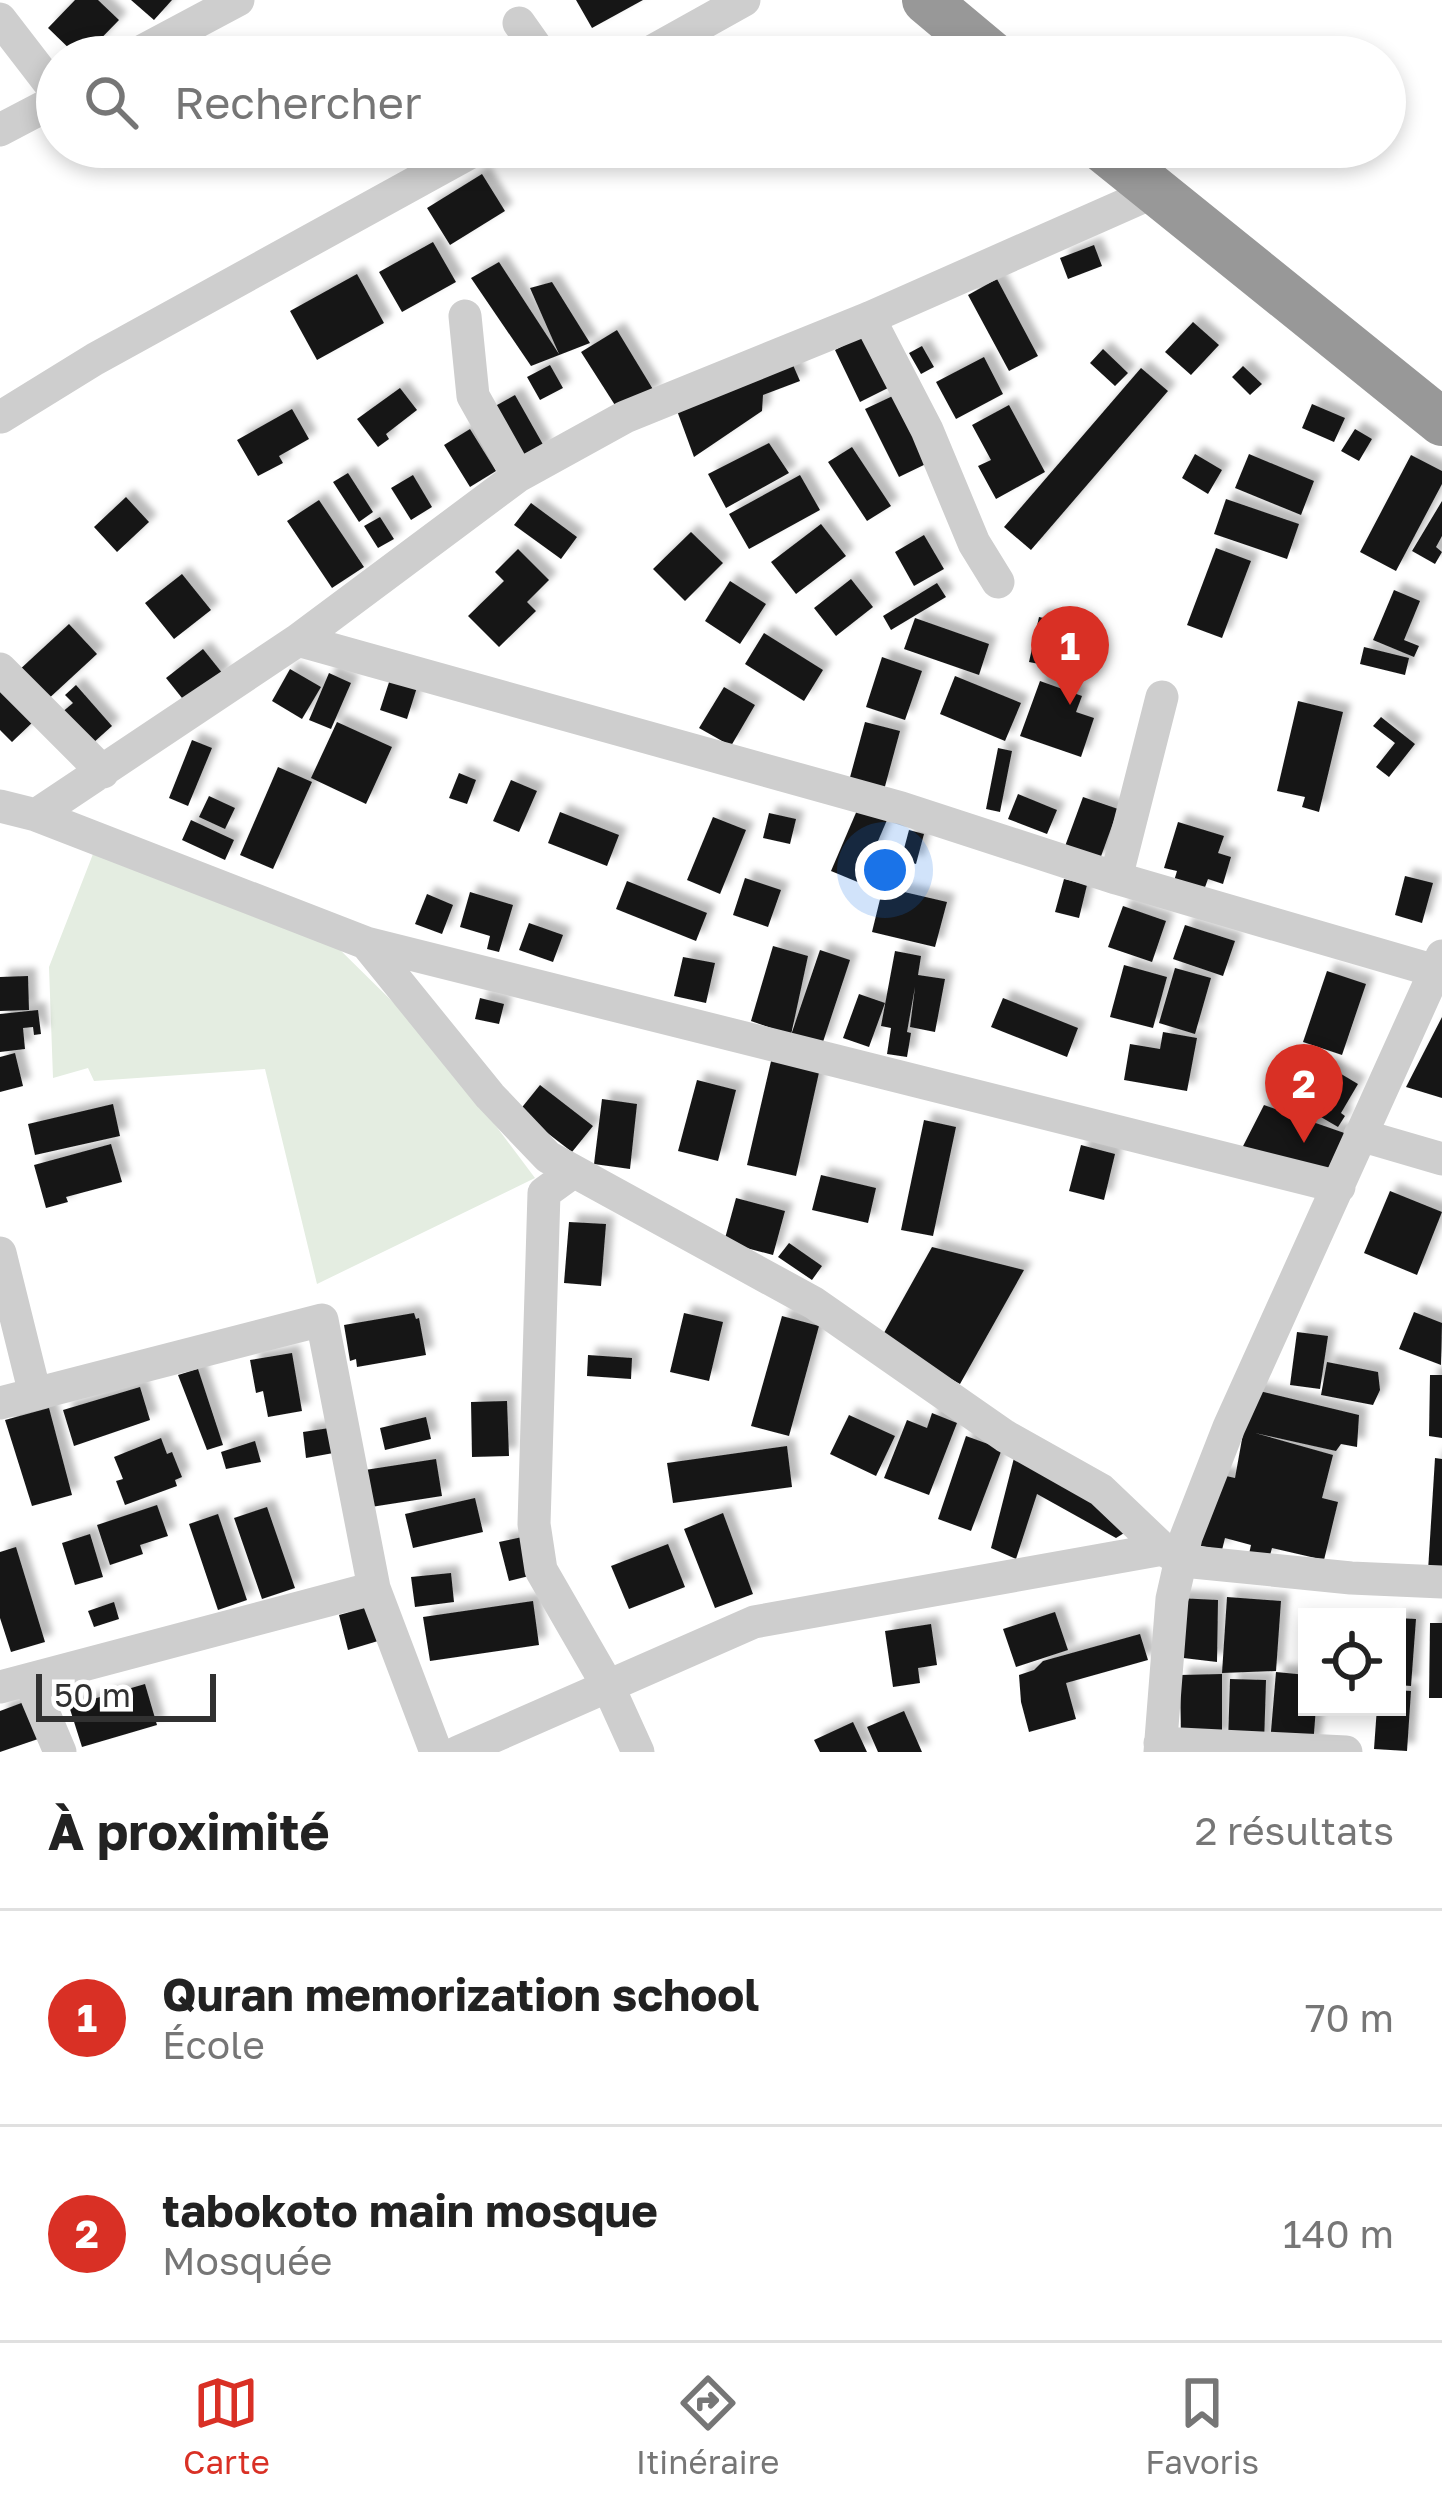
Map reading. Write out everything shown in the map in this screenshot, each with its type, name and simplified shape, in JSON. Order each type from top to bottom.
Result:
[{"type":"highway","points":[[926,0],[969,36]]},
{"type":"highway","points":[[966,0],[1008,36]]},
{"type":"highway","points":[[1146,169],[1219,216],[1442,391]]},
{"type":"highway","points":[[1146,169],[1442,422]]},
{"type":"street","points":[[170,36],[238,0]]},
{"type":"street","points":[[680,36],[744,0]]},
{"type":"street","points":[[0,19],[36,68]]},
{"type":"street","points":[[519,23],[528,36]]},
{"type":"street","points":[[0,130],[36,109]]},
{"type":"street","points":[[1,417],[95,359],[442,168]]},
{"type":"street","points":[[36,815],[298,640],[518,476],[625,417],[869,318],[1146,169]]},
{"type":"street","points":[[465,316],[473,396],[518,476]]},
{"type":"street","points":[[869,318],[927,430],[974,543],[998,582]]},
{"type":"street","points":[[298,640],[901,808],[1116,878],[1440,966],[1229,1427],[1186,1537],[1173,1555],[1160,1747],[1346,1752]]},
{"type":"street","points":[[0,669],[103,772]]},
{"type":"street","points":[[1116,878],[1162,698]]},
{"type":"street","points":[[0,806],[36,815],[365,943],[1339,1187]]},
{"type":"street","points":[[365,943],[537,1146],[573,1172],[814,1303],[1005,1436],[1102,1490],[1173,1555]]},
{"type":"street","points":[[1360,1135],[1442,1159]]},
{"type":"street","points":[[537,1146],[544,1193],[534,1524],[546,1582],[609,1688],[638,1752]]},
{"type":"street","points":[[544,1193],[573,1172]]},
{"type":"street","points":[[0,1253],[35,1394]]},
{"type":"street","points":[[0,1403],[322,1320],[374,1588],[436,1752]]},
{"type":"street","points":[[458,1752],[754,1622],[1173,1555],[1351,1578],[1442,1582]]},
{"type":"street","points":[[60,1752],[15,1684],[374,1588]]},
{"type":"shaded area","points":[[93,854],[329,939],[404,1013],[535,1178],[317,1284],[265,1069],[94,1081],[88,1068],[53,1078],[49,967]]},
{"type":"building","points":[[75,0],[98,0],[119,20],[103,36],[56,36],[48,28]]},
{"type":"building","points":[[131,0],[172,0],[154,20]]},
{"type":"building","points":[[576,0],[643,0],[592,28]]},
{"type":"building","points":[[482,174],[505,211],[450,245],[427,208]]},
{"type":"building","points":[[433,242],[456,282],[402,312],[379,272]]},
{"type":"building","points":[[1094,245],[1102,266],[1068,279],[1060,258]]},
{"type":"building","points":[[499,262],[559,354],[530,288],[552,282],[590,343],[531,366],[471,278]]},
{"type":"building","points":[[357,274],[384,323],[317,360],[290,311]]},
{"type":"building","points":[[997,279],[1038,356],[1009,371],[968,295]]},
{"type":"building","points":[[1193,322],[1219,345],[1191,375],[1165,352]]},
{"type":"building","points":[[617,330],[654,391],[620,413],[581,352]]},
{"type":"building","points":[[864,335],[890,387],[860,402],[835,350]]},
{"type":"building","points":[[922,346],[934,367],[921,374],[909,353]]},
{"type":"building","points":[[1103,349],[1128,373],[1115,386],[1090,363]]},
{"type":"building","points":[[984,357],[1003,394],[956,419],[936,382]]},
{"type":"building","points":[[550,365],[563,388],[540,400],[527,377]]},
{"type":"building","points":[[793,365],[800,381],[763,395],[762,411],[694,457],[676,408]]},
{"type":"building","points":[[1243,366],[1262,384],[1250,395],[1232,377]]},
{"type":"building","points":[[1141,368],[1168,391],[1031,550],[1004,527]]},
{"type":"building","points":[[400,388],[417,410],[386,434],[389,439],[378,447],[357,419]]},
{"type":"building","points":[[897,394],[930,462],[899,477],[865,409]]},
{"type":"building","points":[[515,395],[545,448],[519,463],[488,410]]},
{"type":"building","points":[[1312,404],[1345,418],[1334,442],[1302,428]]},
{"type":"building","points":[[1009,405],[1045,472],[996,499],[978,466],[991,460],[972,425]]},
{"type":"building","points":[[292,409],[309,439],[279,456],[283,463],[258,476],[237,440]]},
{"type":"building","points":[[470,429],[496,471],[470,487],[444,445]]},
{"type":"building","points":[[1355,429],[1372,439],[1359,461],[1341,451]]},
{"type":"building","points":[[769,443],[789,473],[726,508],[708,474]]},
{"type":"building","points":[[852,447],[891,506],[867,521],[828,462]]},
{"type":"building","points":[[1195,454],[1222,470],[1208,494],[1182,478]]},
{"type":"building","points":[[1249,454],[1314,481],[1301,515],[1235,488]]},
{"type":"building","points":[[1411,455],[1442,471],[1442,484],[1396,571],[1360,552]]},
{"type":"building","points":[[348,473],[373,512],[359,522],[333,482]]},
{"type":"building","points":[[413,475],[432,507],[411,520],[391,488]]},
{"type":"building","points":[[800,475],[820,510],[749,549],[729,514]]},
{"type":"building","points":[[126,497],[149,522],[117,552],[94,527]]},
{"type":"building","points":[[1226,499],[1299,524],[1287,559],[1214,534]]},
{"type":"building","points":[[319,500],[364,567],[332,588],[287,521]]},
{"type":"building","points":[[1442,501],[1442,536],[1436,547],[1442,552],[1435,564],[1412,551]]},
{"type":"building","points":[[531,503],[577,537],[561,559],[514,525]]},
{"type":"building","points":[[380,517],[394,539],[378,548],[364,526]]},
{"type":"building","points":[[821,524],[846,556],[796,594],[771,562]]},
{"type":"building","points":[[691,532],[723,563],[685,601],[653,569]]},
{"type":"building","points":[[924,535],[944,569],[914,586],[895,552]]},
{"type":"building","points":[[1216,548],[1251,561],[1222,638],[1187,625]]},
{"type":"building","points":[[518,549],[549,580],[527,602],[536,611],[499,647],[468,616],[504,581],[495,572]]},
{"type":"building","points":[[182,574],[211,610],[174,639],[145,603]]},
{"type":"building","points":[[851,579],[873,607],[836,636],[814,608]]},
{"type":"building","points":[[730,581],[766,604],[740,644],[705,621]]},
{"type":"building","points":[[937,583],[946,597],[891,630],[883,616]]},
{"type":"building","points":[[1394,590],[1420,601],[1404,640],[1419,646],[1414,657],[1373,640]]},
{"type":"building","points":[[1039,617],[1070,624],[1059,668],[1029,662]]},
{"type":"building","points":[[915,618],[989,644],[979,675],[904,649]]},
{"type":"building","points":[[69,624],[97,654],[45,702],[17,672]]},
{"type":"building","points":[[764,633],[823,670],[804,701],[745,664]]},
{"type":"building","points":[[1364,647],[1409,658],[1405,675],[1360,664]]},
{"type":"building","points":[[203,649],[223,674],[186,703],[166,678]]},
{"type":"building","points":[[882,657],[922,671],[905,720],[866,707]]},
{"type":"building","points":[[290,669],[321,687],[302,719],[272,701]]},
{"type":"building","points":[[329,673],[351,683],[331,729],[309,720]]},
{"type":"building","points":[[392,673],[419,681],[407,719],[380,710]]},
{"type":"building","points":[[955,676],[1021,703],[1005,741],[940,714]]},
{"type":"building","points":[[1040,681],[1082,696],[1076,712],[1094,718],[1081,757],[1020,736]]},
{"type":"building","points":[[0,685],[35,720],[12,742],[0,730]]},
{"type":"building","points":[[76,685],[112,726],[83,752],[54,719],[73,703],[65,695]]},
{"type":"building","points":[[724,687],[755,705],[731,746],[699,728]]},
{"type":"building","points":[[1298,701],[1343,712],[1319,812],[1302,807],[1305,797],[1277,791]]},
{"type":"building","points":[[1381,717],[1415,744],[1389,777],[1376,767],[1395,743],[1373,726]]},
{"type":"building","points":[[337,722],[392,747],[366,804],[311,778]]},
{"type":"building","points":[[865,722],[900,731],[884,790],[849,781]]},
{"type":"building","points":[[192,740],[212,748],[188,806],[169,798]]},
{"type":"building","points":[[998,748],[1012,751],[1000,812],[986,809]]},
{"type":"building","points":[[278,767],[312,782],[273,869],[240,855]]},
{"type":"building","points":[[459,773],[476,780],[467,804],[449,798]]},
{"type":"building","points":[[511,780],[537,791],[519,832],[493,821]]},
{"type":"building","points":[[1018,794],[1057,810],[1047,834],[1008,819]]},
{"type":"building","points":[[209,796],[235,808],[225,829],[199,817]]},
{"type":"building","points":[[1083,797],[1118,809],[1099,862],[1064,849]]},
{"type":"building","points":[[858,808],[887,820],[860,883],[831,871]]},
{"type":"building","points":[[560,812],[619,835],[607,866],[548,843]]},
{"type":"building","points":[[769,813],[796,819],[790,844],[763,838]]},
{"type":"building","points":[[713,817],[746,830],[720,894],[687,880]]},
{"type":"building","points":[[191,820],[234,840],[225,860],[182,840]]},
{"type":"building","points":[[1178,822],[1224,836],[1218,853],[1231,857],[1223,884],[1208,879],[1204,890],[1174,881],[1177,871],[1164,868]]},
{"type":"building","points":[[909,830],[924,834],[916,864],[901,860]]},
{"type":"building","points":[[1405,876],[1433,883],[1422,923],[1395,915]]},
{"type":"building","points":[[745,878],[781,890],[768,927],[733,915]]},
{"type":"building","points":[[1064,879],[1087,885],[1079,918],[1055,912]]},
{"type":"building","points":[[627,881],[707,913],[696,941],[616,909]]},
{"type":"building","points":[[883,887],[947,902],[935,947],[872,932]]},
{"type":"building","points":[[470,892],[513,905],[499,952],[487,949],[490,936],[460,927]]},
{"type":"building","points":[[427,894],[453,905],[442,934],[415,924]]},
{"type":"building","points":[[1123,906],[1166,921],[1152,962],[1108,947]]},
{"type":"building","points":[[529,923],[563,935],[553,962],[519,950]]},
{"type":"building","points":[[1185,925],[1235,941],[1223,976],[1173,959]]},
{"type":"building","points":[[773,946],[808,956],[791,1035],[751,1021]]},
{"type":"building","points":[[820,950],[850,960],[822,1045],[791,1035]]},
{"type":"building","points":[[895,951],[921,956],[918,975],[945,979],[935,1032],[910,1027],[915,987],[907,1032],[911,1033],[907,1057],[887,1054],[891,1028],[881,1026]]},
{"type":"building","points":[[683,957],[715,963],[706,1003],[674,996]]},
{"type":"building","points":[[1124,965],[1167,977],[1153,1028],[1110,1017]]},
{"type":"building","points":[[1175,968],[1211,978],[1195,1034],[1159,1023]]},
{"type":"building","points":[[1327,971],[1366,984],[1342,1055],[1303,1042]]},
{"type":"building","points":[[28,976],[29,1010],[0,1011],[0,977]]},
{"type":"building","points":[[859,994],[885,1003],[869,1047],[843,1038]]},
{"type":"building","points":[[480,998],[504,1004],[499,1024],[475,1019]]},
{"type":"building","points":[[1003,998],[1078,1028],[1067,1057],[991,1027]]},
{"type":"building","points":[[38,1010],[41,1034],[34,1035],[33,1027],[23,1028],[25,1049],[0,1052],[0,1014]]},
{"type":"building","points":[[1442,1017],[1442,1098],[1406,1087]]},
{"type":"building","points":[[1163,1032],[1197,1038],[1187,1091],[1124,1080],[1130,1044],[1160,1049]]},
{"type":"building","points":[[15,1053],[23,1086],[0,1092],[0,1057]]},
{"type":"building","points":[[772,1057],[820,1068],[796,1176],[747,1165]]},
{"type":"building","points":[[1326,1065],[1358,1084],[1338,1127],[1302,1106]]},
{"type":"building","points":[[697,1080],[736,1090],[718,1161],[678,1151]]},
{"type":"building","points":[[540,1085],[593,1126],[572,1152],[519,1111]]},
{"type":"building","points":[[602,1099],[637,1104],[630,1169],[594,1164]]},
{"type":"building","points":[[113,1104],[120,1136],[35,1155],[28,1124]]},
{"type":"building","points":[[1264,1105],[1353,1136],[1333,1180],[1238,1156]]},
{"type":"building","points":[[924,1120],[956,1127],[933,1236],[901,1230]]},
{"type":"building","points":[[111,1144],[122,1182],[66,1197],[68,1202],[46,1208],[34,1165]]},
{"type":"building","points":[[1081,1145],[1115,1154],[1104,1200],[1069,1191]]},
{"type":"building","points":[[821,1175],[876,1188],[868,1223],[812,1210]]},
{"type":"building","points":[[1390,1191],[1442,1212],[1417,1275],[1364,1253]]},
{"type":"building","points":[[736,1198],[785,1211],[773,1255],[724,1242]]},
{"type":"building","points":[[569,1222],[606,1224],[601,1286],[564,1283]]},
{"type":"building","points":[[789,1243],[822,1266],[812,1280],[778,1257]]},
{"type":"building","points":[[932,1247],[1024,1270],[960,1384],[880,1340]]},
{"type":"building","points":[[1414,1312],[1442,1323],[1441,1365],[1399,1349]]},
{"type":"building","points":[[414,1313],[426,1355],[357,1367],[356,1359],[350,1361],[344,1325]]},
{"type":"building","points":[[684,1313],[723,1322],[709,1381],[670,1372]]},
{"type":"building","points":[[782,1316],[819,1326],[789,1436],[751,1426]]},
{"type":"building","points":[[1297,1332],[1328,1336],[1320,1389],[1290,1385]]},
{"type":"building","points":[[292,1353],[302,1411],[268,1417],[263,1391],[256,1393],[250,1360]]},
{"type":"building","points":[[588,1355],[632,1358],[631,1379],[587,1376]]},
{"type":"building","points":[[1327,1362],[1378,1372],[1380,1390],[1373,1405],[1321,1395]]},
{"type":"building","points":[[198,1369],[223,1445],[207,1450],[178,1375]]},
{"type":"building","points":[[1430,1375],[1442,1375],[1442,1438],[1429,1436]]},
{"type":"building","points":[[140,1387],[150,1420],[74,1446],[63,1410]]},
{"type":"building","points":[[1251,1389],[1359,1415],[1357,1447],[1341,1444],[1336,1451],[1255,1433],[1333,1455],[1322,1498],[1338,1502],[1324,1560],[1272,1548],[1269,1559],[1249,1554],[1251,1545],[1225,1538],[1222,1550],[1196,1545],[1213,1473],[1235,1478]]},
{"type":"building","points":[[507,1401],[509,1456],[472,1457],[471,1402]]},
{"type":"building","points":[[49,1408],[72,1495],[32,1506],[5,1420]]},
{"type":"building","points":[[932,1413],[957,1423],[929,1495],[884,1478],[907,1420],[927,1428]]},
{"type":"building","points":[[849,1415],[895,1436],[876,1476],[830,1454]]},
{"type":"building","points":[[426,1417],[431,1439],[385,1450],[380,1428]]},
{"type":"building","points":[[336,1427],[339,1452],[306,1458],[303,1432]]},
{"type":"building","points":[[966,1436],[1002,1449],[971,1531],[938,1519]]},
{"type":"building","points":[[161,1438],[182,1477],[175,1480],[177,1486],[125,1505],[116,1481],[123,1479],[114,1457]]},
{"type":"building","points":[[255,1441],[261,1462],[226,1469],[221,1452]]},
{"type":"building","points":[[787,1446],[792,1487],[673,1503],[667,1463]]},
{"type":"building","points":[[1015,1454],[1134,1527],[1116,1538],[1037,1494],[1016,1559],[991,1548]]},
{"type":"building","points":[[1435,1458],[1442,1459],[1442,1572],[1428,1571]]},
{"type":"building","points":[[436,1459],[442,1496],[371,1507],[365,1470]]},
{"type":"building","points":[[475,1498],[483,1532],[413,1548],[405,1514]]},
{"type":"building","points":[[157,1505],[168,1536],[140,1545],[143,1554],[110,1565],[97,1525]]},
{"type":"building","points":[[267,1507],[295,1588],[262,1599],[234,1518]]},
{"type":"building","points":[[723,1513],[753,1594],[715,1608],[684,1529]]},
{"type":"building","points":[[218,1514],[247,1600],[218,1610],[189,1524]]},
{"type":"building","points":[[90,1534],[103,1577],[75,1585],[62,1543]]},
{"type":"building","points":[[527,1536],[537,1574],[509,1581],[499,1542]]},
{"type":"building","points":[[668,1544],[685,1587],[629,1609],[611,1566]]},
{"type":"building","points":[[16,1547],[45,1642],[11,1652],[0,1618],[0,1552]]},
{"type":"building","points":[[451,1573],[454,1602],[415,1607],[411,1577]]},
{"type":"building","points":[[1227,1597],[1281,1601],[1276,1671],[1222,1673]]},
{"type":"building","points":[[1177,1598],[1218,1600],[1217,1662],[1175,1657]]},
{"type":"building","points":[[533,1601],[539,1645],[430,1661],[423,1617]]},
{"type":"building","points":[[114,1602],[119,1619],[94,1627],[88,1611]]},
{"type":"building","points":[[369,1607],[378,1641],[348,1650],[339,1615]]},
{"type":"building","points":[[1055,1612],[1068,1650],[1016,1667],[1003,1629]]},
{"type":"building","points":[[1406,1618],[1416,1619],[1411,1686],[1406,1686]]},
{"type":"building","points":[[1430,1623],[1442,1623],[1442,1698],[1429,1698]]},
{"type":"building","points":[[931,1624],[937,1665],[918,1668],[920,1683],[893,1687],[885,1631]]},
{"type":"building","points":[[1140,1634],[1148,1660],[1066,1683],[1076,1719],[1029,1732],[1019,1675],[1043,1661]]},
{"type":"building","points":[[1276,1672],[1298,1674],[1298,1716],[1315,1716],[1313,1746],[1270,1743]]},
{"type":"building","points":[[1222,1674],[1222,1739],[1181,1739],[1180,1675]]},
{"type":"building","points":[[1230,1679],[1266,1680],[1264,1744],[1228,1743]]},
{"type":"building","points":[[145,1684],[157,1725],[82,1747],[69,1706]]},
{"type":"building","points":[[1406,1691],[1411,1691],[1407,1751],[1374,1749],[1376,1716],[1406,1716]]},
{"type":"building","points":[[24,1702],[38,1739],[0,1752],[0,1711]]},
{"type":"building","points":[[904,1711],[922,1752],[878,1752],[867,1727]]},
{"type":"building","points":[[853,1722],[867,1752],[820,1752],[814,1740]]},
{"type":"place","name":"Quran memorization school","points":[[1070,705]]},
{"type":"place","name":"tabokoto main mosque","points":[[1304,1143]]}]
